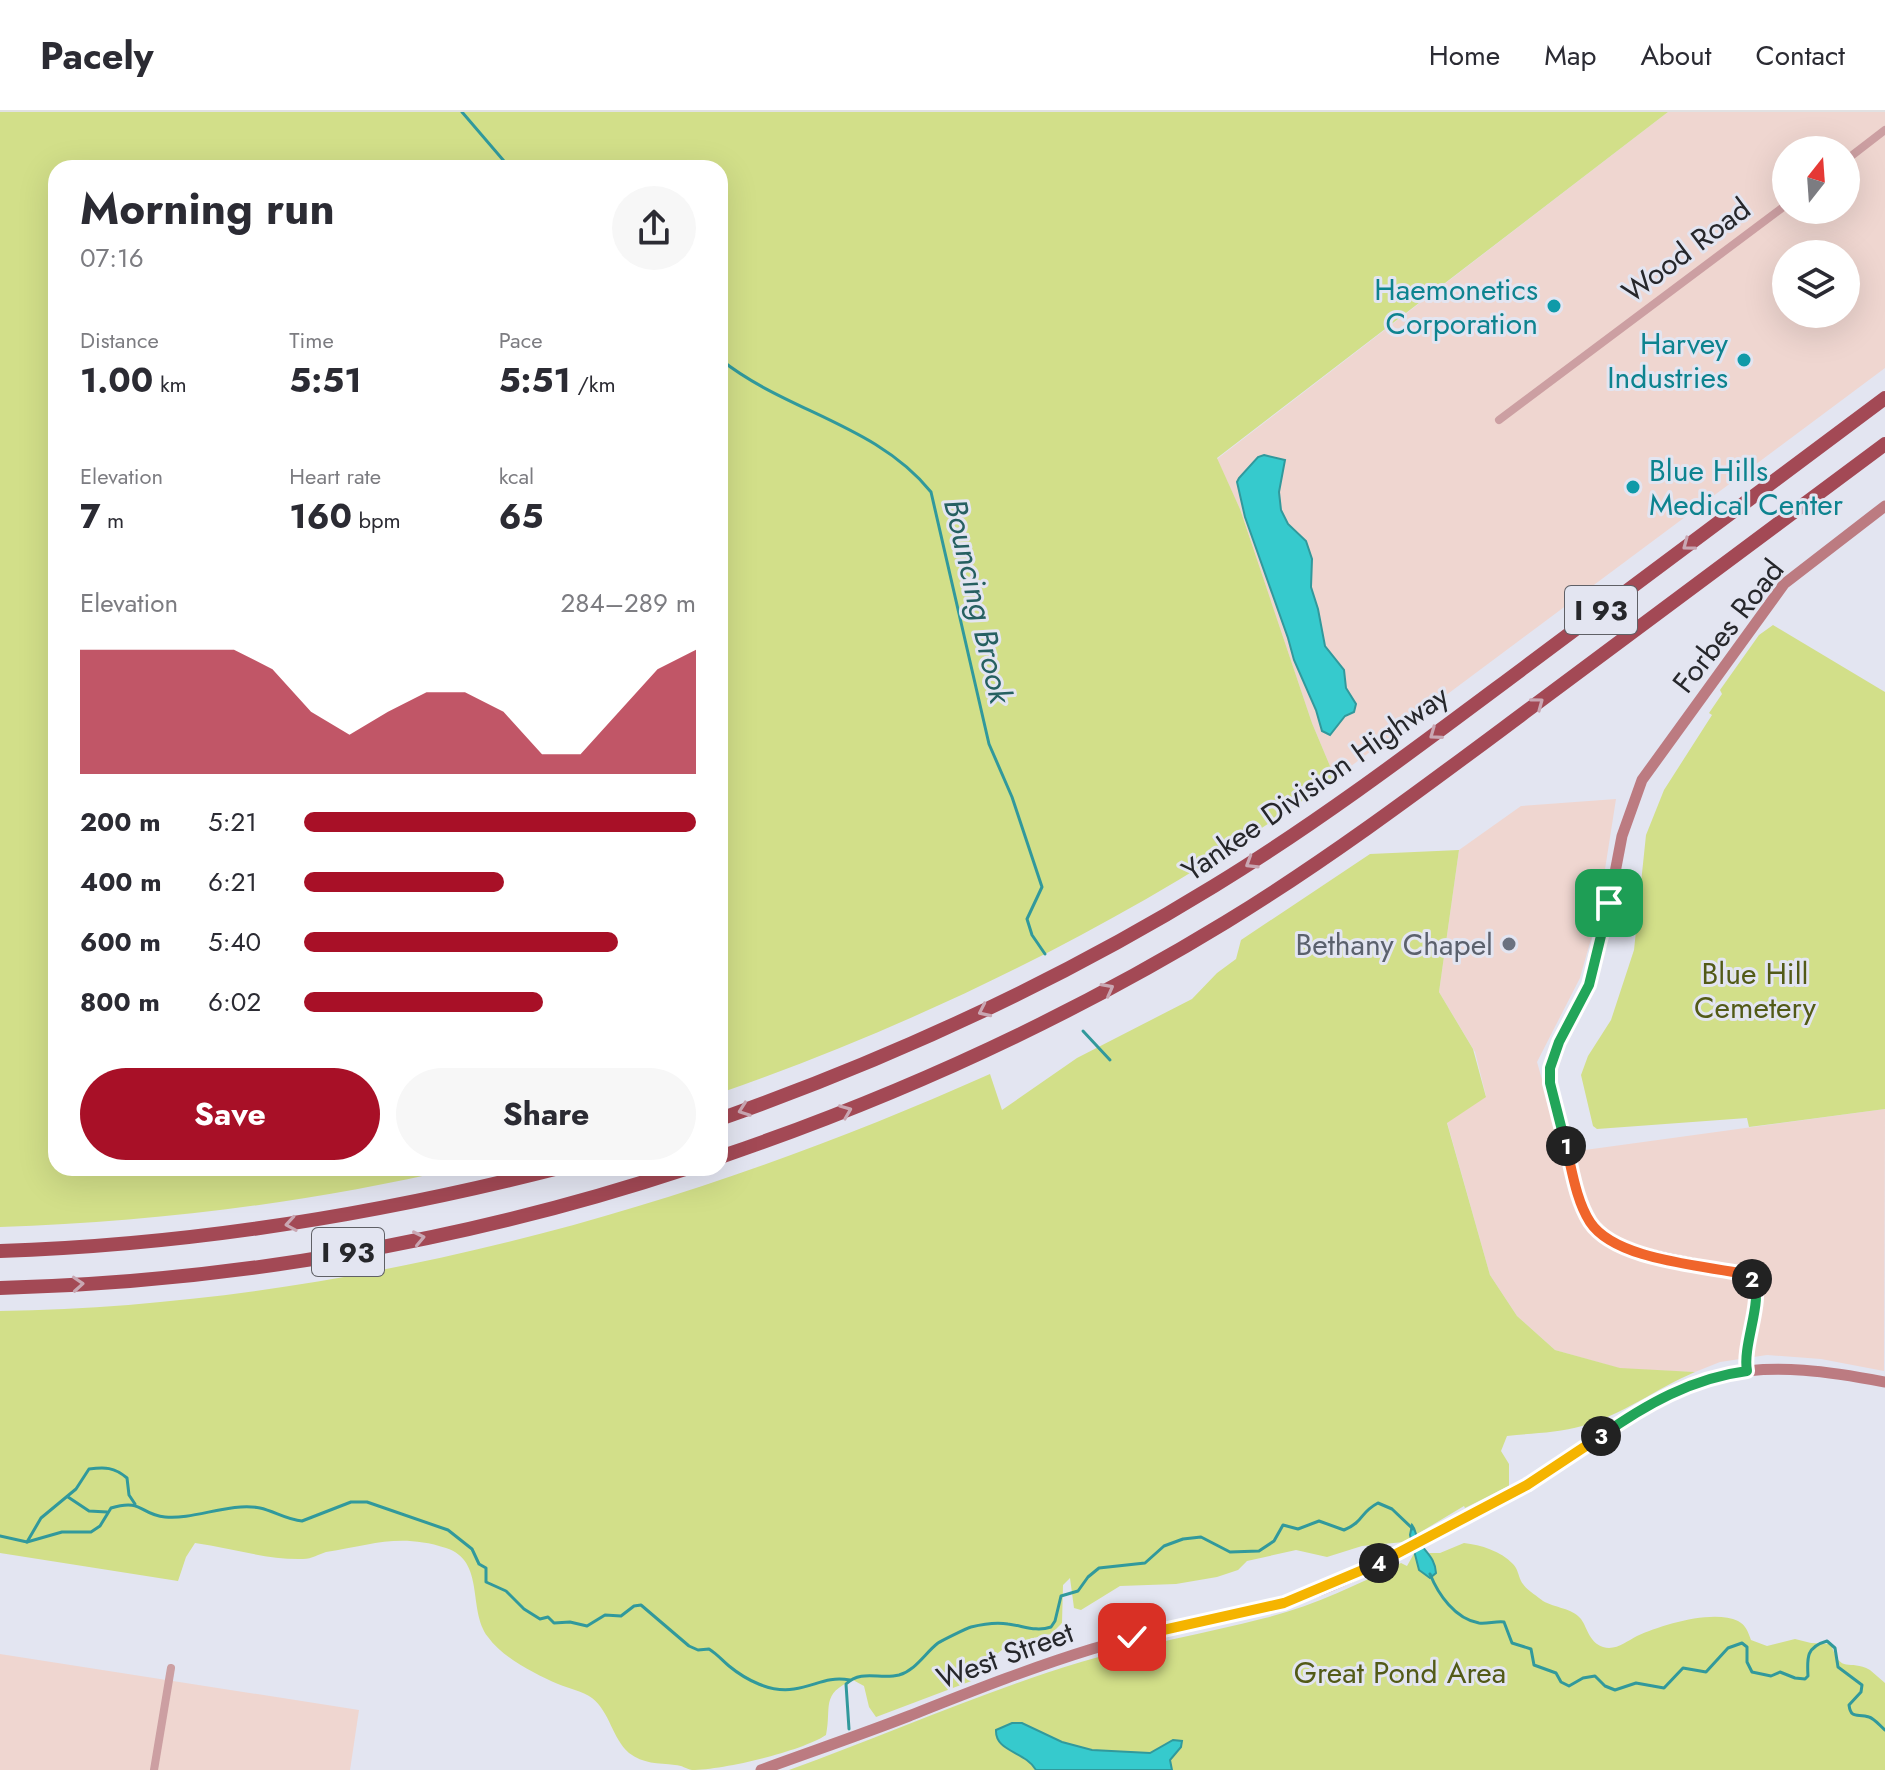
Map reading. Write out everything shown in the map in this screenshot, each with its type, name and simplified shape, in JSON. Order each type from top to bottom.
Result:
[{"type":"highway","name":"Yankee Division Highway","points":[[728,1116],[851,1069],[962,1021],[1083,961],[1215,885],[1365,785],[1885,398]]},
{"type":"highway","name":"Yankee Division Highway","points":[[728,1154],[849,1110],[961,1062],[1097,995],[1229,920],[1393,810],[1885,444]]},
{"type":"highway","name":"I 93","points":[[0,1251],[136,1243],[272,1227],[404,1204],[525,1176]]},
{"type":"highway","name":"I 93","points":[[0,1288],[148,1279],[340,1253],[503,1220],[660,1176]]},
{"type":"main road","name":"Forbes Road","points":[[1747,1371],[1746,1348],[1757,1291],[1754,1282],[1744,1274],[1628,1250],[1598,1232],[1580,1200],[1550,1083],[1550,1068],[1559,1042],[1591,979],[1605,925],[1619,846],[1634,798],[1645,775],[1778,590],[1885,506]]},
{"type":"main road","name":"West Street","points":[[761,1770],[1085,1651],[1295,1599],[1358,1574],[1538,1479],[1654,1402],[1708,1379],[1747,1371],[1808,1370],[1885,1382]]},
{"type":"street","points":[[1860,149],[1885,130]]},
{"type":"street","name":"Wood Road","points":[[1499,420],[1772,215]]},
{"type":"street","points":[[154,1770],[171,1668]]},
{"type":"shaded area","points":[[1668,112],[1885,112],[1885,368],[1335,778],[1312,723],[1240,509],[1217,459]]},
{"type":"shaded area","points":[[1616,799],[1598,914],[1580,978],[1537,1062],[1563,1153],[1885,1109],[1884,1371],[1821,1359],[1767,1355],[1720,1362],[1695,1372],[1622,1369],[1555,1350],[1517,1316],[1490,1275],[1447,1122],[1486,1096],[1475,1052],[1439,992],[1459,850],[1521,806]]},
{"type":"shaded area","points":[[0,1654],[359,1710],[350,1770],[0,1770]]},
{"type":"green space","points":[[0,112],[1668,112],[1217,458],[1240,509],[1312,723],[1335,778],[1190,873],[1038,957],[881,1031],[728,1090],[728,160],[48,160],[48,1176],[421,1176],[230,1209],[115,1221],[0,1227]]},
{"type":"green space","name":"Blue Hill Cemetery","points":[[1773,625],[1885,692],[1885,1109],[1749,1127],[1747,1118],[1597,1129],[1593,1126],[1581,1075],[1588,1056],[1611,1020],[1634,950],[1646,835],[1664,790],[1712,715],[1709,713],[1722,694],[1720,690],[1759,635]]},
{"type":"green space","points":[[1459,850],[1439,992],[1473,1049],[1486,1097],[1447,1123],[1490,1275],[1517,1316],[1555,1350],[1620,1368],[1695,1372],[1625,1409],[1582,1426],[1507,1436],[1501,1451],[1509,1464],[1509,1486],[1464,1506],[1404,1542],[1362,1546],[1327,1557],[1296,1550],[1247,1561],[1238,1570],[1217,1577],[1176,1584],[1120,1586],[1081,1610],[1074,1608],[1070,1578],[1063,1585],[1062,1623],[1051,1634],[1011,1643],[985,1663],[974,1680],[876,1717],[869,1707],[864,1686],[853,1680],[836,1691],[829,1702],[826,1735],[798,1748],[760,1759],[692,1770],[634,1757],[623,1747],[603,1710],[592,1698],[520,1665],[494,1645],[482,1626],[466,1564],[458,1554],[446,1548],[400,1541],[326,1552],[306,1559],[289,1559],[195,1543],[186,1557],[178,1581],[0,1553],[0,1311],[128,1305],[255,1291],[382,1270],[507,1242],[630,1208],[752,1169],[872,1124],[990,1074],[1002,1110],[1077,1058],[1192,999],[1217,973],[1236,959],[1241,940],[1370,854]]},
{"type":"green space","name":"Great Pond Area","points":[[1464,1543],[1490,1549],[1508,1559],[1528,1589],[1543,1601],[1577,1615],[1592,1639],[1603,1647],[1617,1647],[1673,1623],[1715,1617],[1738,1621],[1751,1640],[1767,1646],[1795,1639],[1831,1644],[1842,1663],[1870,1670],[1885,1683],[1885,1770],[789,1770],[971,1700],[1081,1662],[1283,1613],[1351,1587],[1401,1563],[1407,1566],[1416,1550],[1419,1570],[1436,1573],[1429,1553],[1440,1553]]},
{"type":"water","points":[[1264,455],[1285,460],[1279,492],[1281,510],[1288,524],[1306,541],[1312,559],[1311,587],[1325,646],[1344,670],[1346,688],[1356,704],[1354,712],[1345,716],[1330,735],[1322,731],[1294,660],[1245,517],[1237,482],[1258,457]]},
{"type":"water","points":[[1412,1525],[1418,1541],[1434,1564],[1436,1573],[1430,1578],[1419,1570],[1410,1535]]},
{"type":"water","points":[[1012,1723],[1022,1723],[1062,1742],[1092,1750],[1150,1753],[1173,1740],[1182,1741],[1170,1760],[1172,1770],[1036,1770],[1000,1743],[996,1730]]},
{"type":"waterway","name":"Bouncing Brook","points":[[462,112],[503,160]]},
{"type":"waterway","name":"Bouncing Brook","points":[[728,365],[773,393],[884,450],[909,469],[931,492],[989,744],[1012,797],[1042,887],[1027,919],[1032,935],[1045,954]]},
{"type":"waterway","name":"Bouncing Brook","points":[[1083,1031],[1110,1060]]},
{"type":"waterway","points":[[27,1542],[41,1518],[76,1489],[89,1469],[109,1469],[122,1474],[127,1478],[129,1495],[135,1504]]},
{"type":"waterway","points":[[68,1497],[89,1511],[107,1512]]},
{"type":"waterway","points":[[0,1536],[27,1542],[62,1532],[91,1532],[100,1526],[111,1508],[121,1505],[136,1506],[165,1517],[248,1507],[302,1521],[351,1502],[367,1502],[448,1530],[472,1549],[479,1564],[486,1568],[486,1582],[506,1591],[524,1609],[540,1619],[548,1617],[554,1623],[570,1622],[587,1626],[605,1615],[621,1616],[634,1606],[641,1605],[689,1646],[698,1650],[709,1649],[736,1671],[759,1684],[785,1690],[828,1680],[850,1680]]},
{"type":"waterway","points":[[849,1729],[846,1684],[852,1680],[905,1673],[938,1643],[971,1627],[999,1623],[1035,1629],[1051,1627],[1061,1596],[1078,1591],[1099,1568],[1145,1563],[1164,1546],[1201,1537],[1230,1552],[1259,1551],[1274,1541],[1283,1525],[1298,1529],[1319,1521],[1344,1530],[1378,1503],[1392,1509],[1413,1529]]},
{"type":"waterway","points":[[1430,1574],[1455,1611],[1470,1621],[1504,1622],[1512,1643],[1531,1649],[1534,1665],[1556,1673],[1561,1682],[1569,1686],[1583,1678],[1595,1676],[1605,1686],[1615,1690],[1636,1683],[1664,1688],[1683,1668],[1706,1672],[1728,1648],[1742,1643],[1747,1647],[1747,1662],[1752,1672],[1771,1676],[1780,1672],[1805,1679],[1811,1650],[1827,1641],[1835,1648],[1838,1667],[1862,1685],[1861,1692],[1849,1705],[1851,1713],[1871,1718],[1885,1730]]},
{"type":"place","name":"Haemonetics Corporation","points":[[1554,306]]},
{"type":"place","name":"Harvey Industries","points":[[1744,360]]},
{"type":"place","name":"Blue Hills Medical Center","points":[[1633,487]]},
{"type":"place","name":"Bethany Chapel","points":[[1509,944]]},
{"type":"route","points":[[1132,1637],[1273,1606],[1358,1574],[1527,1485],[1654,1402],[1708,1379],[1747,1371],[1746,1348],[1757,1291],[1750,1276],[1619,1247],[1595,1228],[1580,1200],[1550,1083],[1550,1068],[1559,1042],[1589,985],[1609,903]]}]
